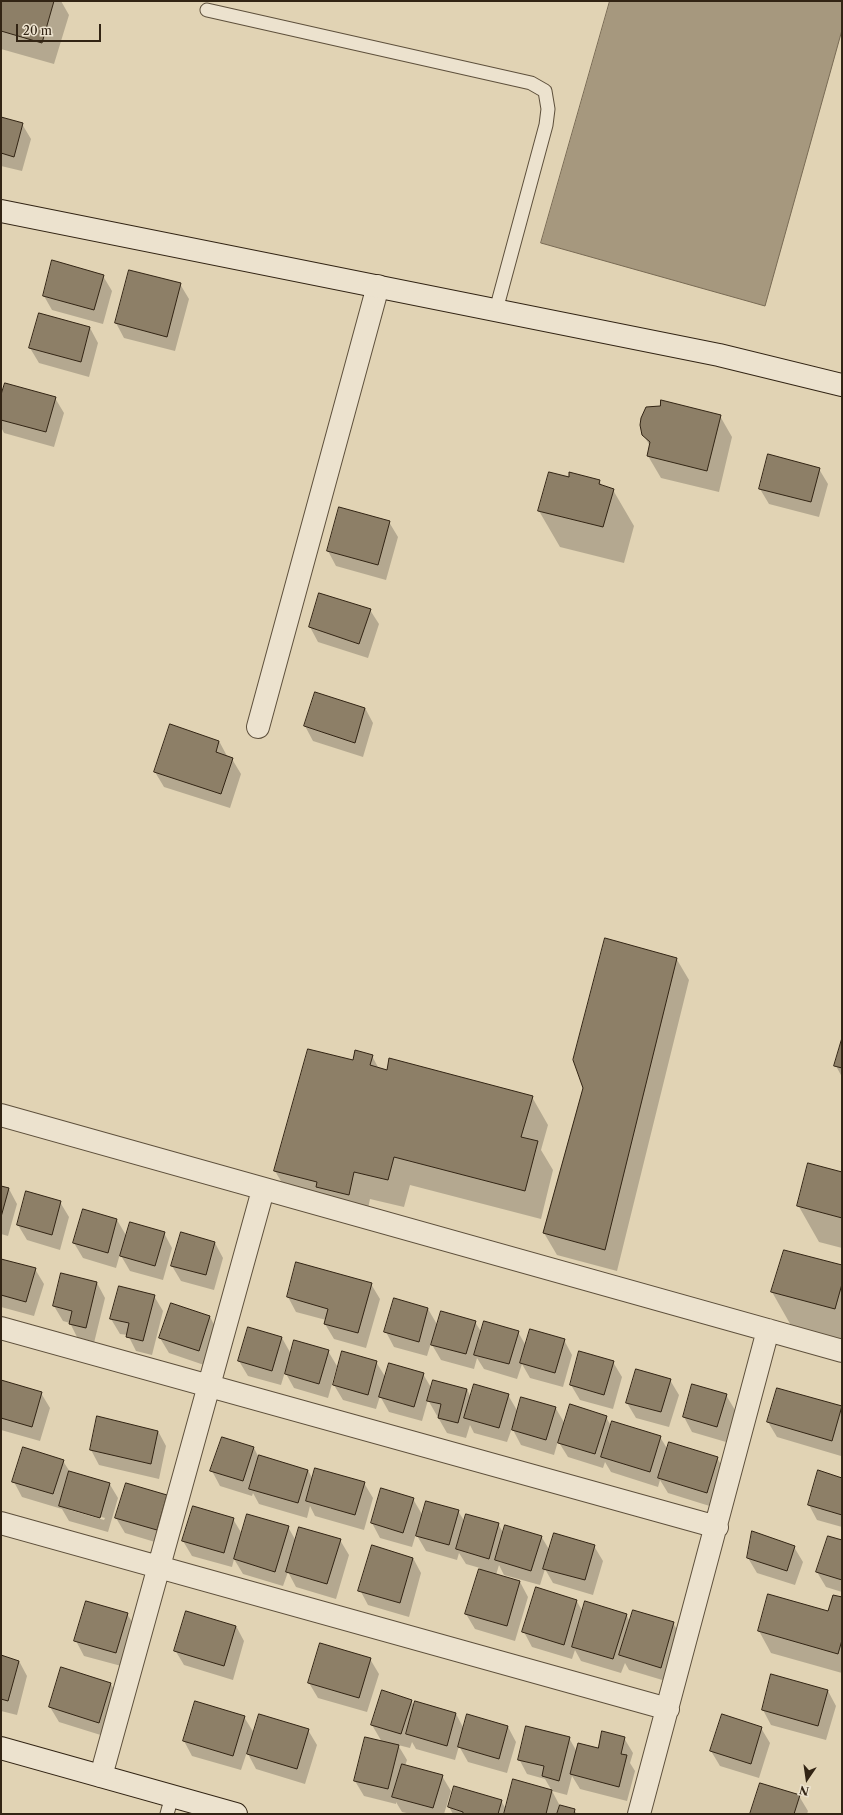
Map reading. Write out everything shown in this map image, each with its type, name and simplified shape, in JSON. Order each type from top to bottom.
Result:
[{"type":"street","points":[[1,211],[719,355],[842,385]]},
{"type":"street","points":[[258,727],[378,286]]},
{"type":"street","points":[[1,1115],[263,1190],[842,1351]]},
{"type":"street","points":[[102,1776],[158,1566],[263,1190]]},
{"type":"street","points":[[1,1328],[717,1527]]},
{"type":"street","points":[[639,1814],[717,1527],[768,1330]]},
{"type":"street","points":[[1,1523],[668,1709]]},
{"type":"street","points":[[1,1748],[102,1776],[169,1805],[236,1814]]},
{"type":"lane","points":[[207,10],[531,83],[545,91],[548,109],[546,126],[496,310]]},
{"type":"shaded area","points":[[610,1],[842,1],[842,30],[765,306],[541,243]]},
{"type":"building","points":[[1,1],[54,1],[42,43],[1,31]]},
{"type":"building","points":[[1,117],[23,123],[14,157],[1,153]]},
{"type":"building","points":[[52,260],[104,275],[94,310],[43,296]]},
{"type":"building","points":[[129,270],[181,283],[167,337],[115,323]]},
{"type":"building","points":[[39,313],[90,327],[81,362],[29,348]]},
{"type":"building","points":[[5,383],[56,397],[46,432],[1,420],[1,395]]},
{"type":"building","points":[[661,400],[721,415],[707,471],[647,456],[650,442],[642,435],[640,425],[641,418],[646,407],[660,406]]},
{"type":"building","points":[[768,454],[820,468],[811,502],[759,489]]},
{"type":"building","points":[[549,472],[569,477],[569,472],[600,480],[599,484],[614,489],[603,527],[538,511]]},
{"type":"building","points":[[339,507],[390,521],[378,565],[327,551]]},
{"type":"building","points":[[319,593],[371,609],[359,644],[309,627]]},
{"type":"building","points":[[315,692],[365,708],[355,743],[304,726]]},
{"type":"building","points":[[170,724],[219,741],[216,752],[233,758],[221,794],[154,772]]},
{"type":"building","points":[[605,938],[677,958],[605,1250],[543,1233],[583,1088],[573,1060]]},
{"type":"building","points":[[842,1038],[842,1068],[834,1066]]},
{"type":"building","points":[[308,1049],[353,1060],[355,1050],[373,1055],[370,1065],[387,1070],[389,1058],[533,1096],[521,1137],[538,1141],[525,1191],[394,1157],[388,1180],[354,1172],[349,1195],[316,1187],[317,1182],[274,1171]]},
{"type":"building","points":[[808,1163],[842,1172],[842,1218],[797,1206]]},
{"type":"building","points":[[1,1186],[9,1188],[1,1217]]},
{"type":"building","points":[[26,1191],[61,1201],[52,1235],[17,1225]]},
{"type":"building","points":[[83,1209],[117,1219],[108,1253],[73,1243]]},
{"type":"building","points":[[130,1222],[165,1232],[155,1266],[120,1256]]},
{"type":"building","points":[[181,1232],[215,1242],[206,1275],[171,1266]]},
{"type":"building","points":[[784,1250],[842,1265],[842,1284],[835,1309],[771,1292]]},
{"type":"building","points":[[1,1259],[36,1268],[26,1302],[1,1295]]},
{"type":"building","points":[[296,1262],[372,1283],[358,1333],[324,1324],[328,1309],[287,1297]]},
{"type":"building","points":[[61,1273],[97,1282],[86,1328],[69,1324],[72,1311],[53,1306]]},
{"type":"building","points":[[119,1286],[155,1295],[143,1341],[126,1337],[129,1323],[110,1319]]},
{"type":"building","points":[[394,1298],[428,1308],[419,1342],[384,1332]]},
{"type":"building","points":[[171,1303],[210,1316],[199,1351],[159,1338]]},
{"type":"building","points":[[441,1311],[476,1321],[466,1354],[431,1345]]},
{"type":"building","points":[[484,1321],[519,1331],[509,1364],[474,1355]]},
{"type":"building","points":[[248,1327],[282,1337],[272,1371],[238,1361]]},
{"type":"building","points":[[530,1329],[565,1339],[555,1373],[520,1363]]},
{"type":"building","points":[[294,1340],[329,1350],[319,1384],[285,1374]]},
{"type":"building","points":[[342,1351],[377,1361],[368,1395],[333,1385]]},
{"type":"building","points":[[579,1351],[614,1361],[604,1395],[570,1385]]},
{"type":"building","points":[[389,1363],[424,1373],[414,1407],[379,1397]]},
{"type":"building","points":[[636,1369],[671,1379],[661,1412],[626,1403]]},
{"type":"building","points":[[1,1380],[42,1392],[32,1427],[1,1418]]},
{"type":"building","points":[[433,1380],[467,1389],[458,1423],[438,1418],[441,1404],[427,1401]]},
{"type":"building","points":[[474,1384],[509,1394],[499,1428],[464,1418]]},
{"type":"building","points":[[692,1384],[727,1394],[717,1427],[683,1417]]},
{"type":"building","points":[[777,1388],[842,1406],[832,1441],[767,1422]]},
{"type":"building","points":[[521,1397],[556,1407],[546,1440],[512,1430]]},
{"type":"building","points":[[570,1404],[607,1416],[595,1454],[558,1443]]},
{"type":"building","points":[[97,1416],[158,1431],[151,1464],[90,1450]]},
{"type":"building","points":[[612,1421],[661,1436],[650,1472],[601,1457]]},
{"type":"building","points":[[222,1437],[254,1447],[243,1481],[210,1471]]},
{"type":"building","points":[[669,1442],[718,1457],[707,1493],[658,1478]]},
{"type":"building","points":[[23,1447],[64,1460],[53,1494],[12,1482]]},
{"type":"building","points":[[259,1455],[308,1470],[298,1503],[249,1489]]},
{"type":"building","points":[[315,1468],[365,1482],[355,1515],[306,1501]]},
{"type":"building","points":[[818,1470],[842,1478],[842,1515],[808,1505]]},
{"type":"building","points":[[69,1471],[110,1483],[100,1518],[59,1506]]},
{"type":"building","points":[[126,1483],[167,1495],[157,1530],[115,1518]]},
{"type":"building","points":[[381,1488],[414,1498],[403,1533],[371,1523]]},
{"type":"building","points":[[426,1501],[459,1510],[449,1545],[416,1536]]},
{"type":"building","points":[[193,1506],[234,1518],[224,1553],[182,1541]]},
{"type":"building","points":[[247,1514],[289,1526],[275,1572],[234,1559]]},
{"type":"building","points":[[466,1514],[499,1523],[489,1559],[456,1549]]},
{"type":"building","points":[[505,1525],[542,1536],[531,1571],[495,1560]]},
{"type":"building","points":[[299,1527],[341,1539],[327,1584],[286,1572]]},
{"type":"building","points":[[752,1531],[795,1546],[787,1571],[747,1558]]},
{"type":"building","points":[[554,1533],[595,1545],[585,1580],[543,1569]]},
{"type":"building","points":[[828,1536],[842,1540],[842,1580],[816,1572]]},
{"type":"building","points":[[372,1545],[413,1558],[400,1603],[358,1591]]},
{"type":"building","points":[[479,1569],[520,1581],[507,1626],[465,1614]]},
{"type":"building","points":[[536,1587],[577,1600],[564,1645],[522,1632]]},
{"type":"building","points":[[768,1594],[828,1611],[833,1595],[842,1597],[842,1640],[838,1654],[758,1631]]},
{"type":"building","points":[[86,1601],[128,1613],[116,1653],[74,1641]]},
{"type":"building","points":[[585,1601],[627,1614],[613,1659],[572,1647]]},
{"type":"building","points":[[633,1610],[674,1622],[661,1668],[619,1655]]},
{"type":"building","points":[[186,1611],[236,1626],[224,1666],[174,1651]]},
{"type":"building","points":[[320,1643],[371,1658],[359,1698],[308,1683]]},
{"type":"building","points":[[1,1655],[19,1661],[8,1701],[1,1699]]},
{"type":"building","points":[[61,1667],[111,1683],[99,1723],[49,1707]]},
{"type":"building","points":[[771,1674],[828,1690],[818,1726],[762,1710]]},
{"type":"building","points":[[382,1690],[412,1700],[401,1734],[371,1725]]},
{"type":"building","points":[[195,1701],[245,1716],[233,1756],[183,1741]]},
{"type":"building","points":[[415,1701],[456,1713],[447,1746],[406,1734]]},
{"type":"building","points":[[259,1714],[309,1729],[297,1769],[247,1754]]},
{"type":"building","points":[[467,1714],[508,1726],[499,1759],[458,1747]]},
{"type":"building","points":[[722,1714],[762,1727],[751,1764],[710,1751]]},
{"type":"building","points":[[526,1726],[570,1737],[559,1781],[542,1776],[544,1766],[518,1760]]},
{"type":"building","points":[[602,1731],[625,1737],[621,1754],[627,1755],[619,1787],[570,1774],[578,1743],[598,1748]]},
{"type":"building","points":[[365,1737],[399,1745],[388,1789],[354,1781]]},
{"type":"building","points":[[402,1764],[443,1775],[433,1808],[392,1797]]},
{"type":"building","points":[[513,1779],[552,1790],[546,1814],[504,1814]]},
{"type":"building","points":[[760,1783],[800,1795],[794,1814],[750,1814]]},
{"type":"building","points":[[454,1786],[502,1800],[498,1814],[463,1814],[463,1812],[448,1807]]},
{"type":"building","points":[[560,1805],[575,1809],[574,1814],[557,1814]]}]
